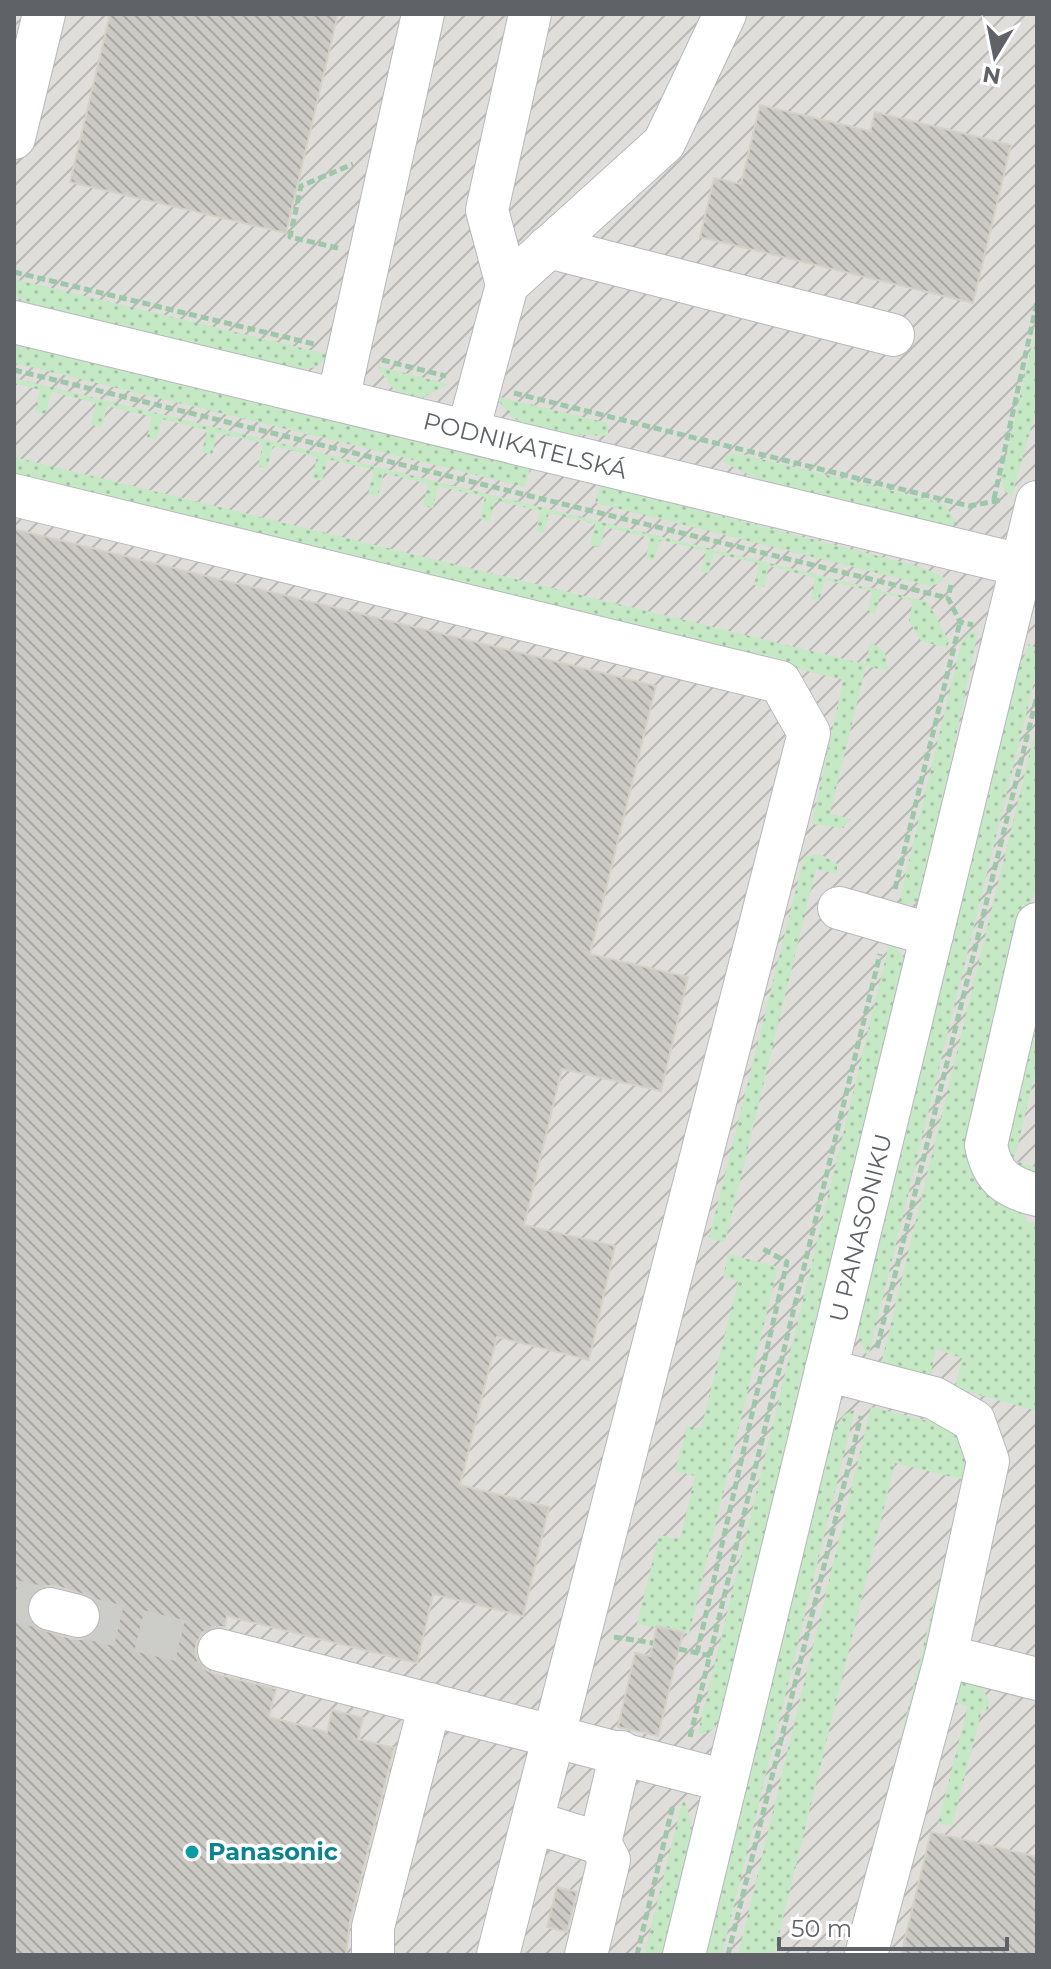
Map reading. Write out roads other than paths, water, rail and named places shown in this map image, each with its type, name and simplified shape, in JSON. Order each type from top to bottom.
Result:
[{"type":"street","points":[[14,138],[44,14]]},
{"type":"street","points":[[338,400],[423,14]]},
{"type":"street","points":[[468,431],[507,285],[487,210],[530,14]]},
{"type":"street","points":[[507,285],[664,143],[725,14]]},
{"type":"street","points":[[548,247],[893,335]]},
{"type":"street","name":"PODNIKATELSKÁ","points":[[14,322],[1029,567]]},
{"type":"street","points":[[14,495],[780,682],[809,733],[593,1615],[554,1735],[498,1955]]},
{"type":"street","name":"U PANASONIKU","points":[[684,1955],[932,935],[1029,567],[1037,502]]},
{"type":"street","points":[[839,908],[932,935]]},
{"type":"street","points":[[1037,924],[986,1145],[996,1176],[1012,1188],[1037,1195]]},
{"type":"street","points":[[826,1370],[934,1398],[974,1421],[988,1461],[946,1656],[866,1955]]},
{"type":"street","points":[[219,1650],[726,1781]]},
{"type":"street","points":[[946,1656],[1037,1679]]},
{"type":"street","points":[[373,1955],[373,1927],[430,1704]]},
{"type":"street","points":[[586,1955],[609,1860],[600,1843],[621,1752]]},
{"type":"street","points":[[532,1822],[600,1843]]},
{"type":"tunnel","points":[[14,1601],[50,1609]]},
{"type":"tunnel","points":[[78,1616],[219,1650]]},
{"type":"place","name":"Panasonic","points":[[192,1852]]}]
